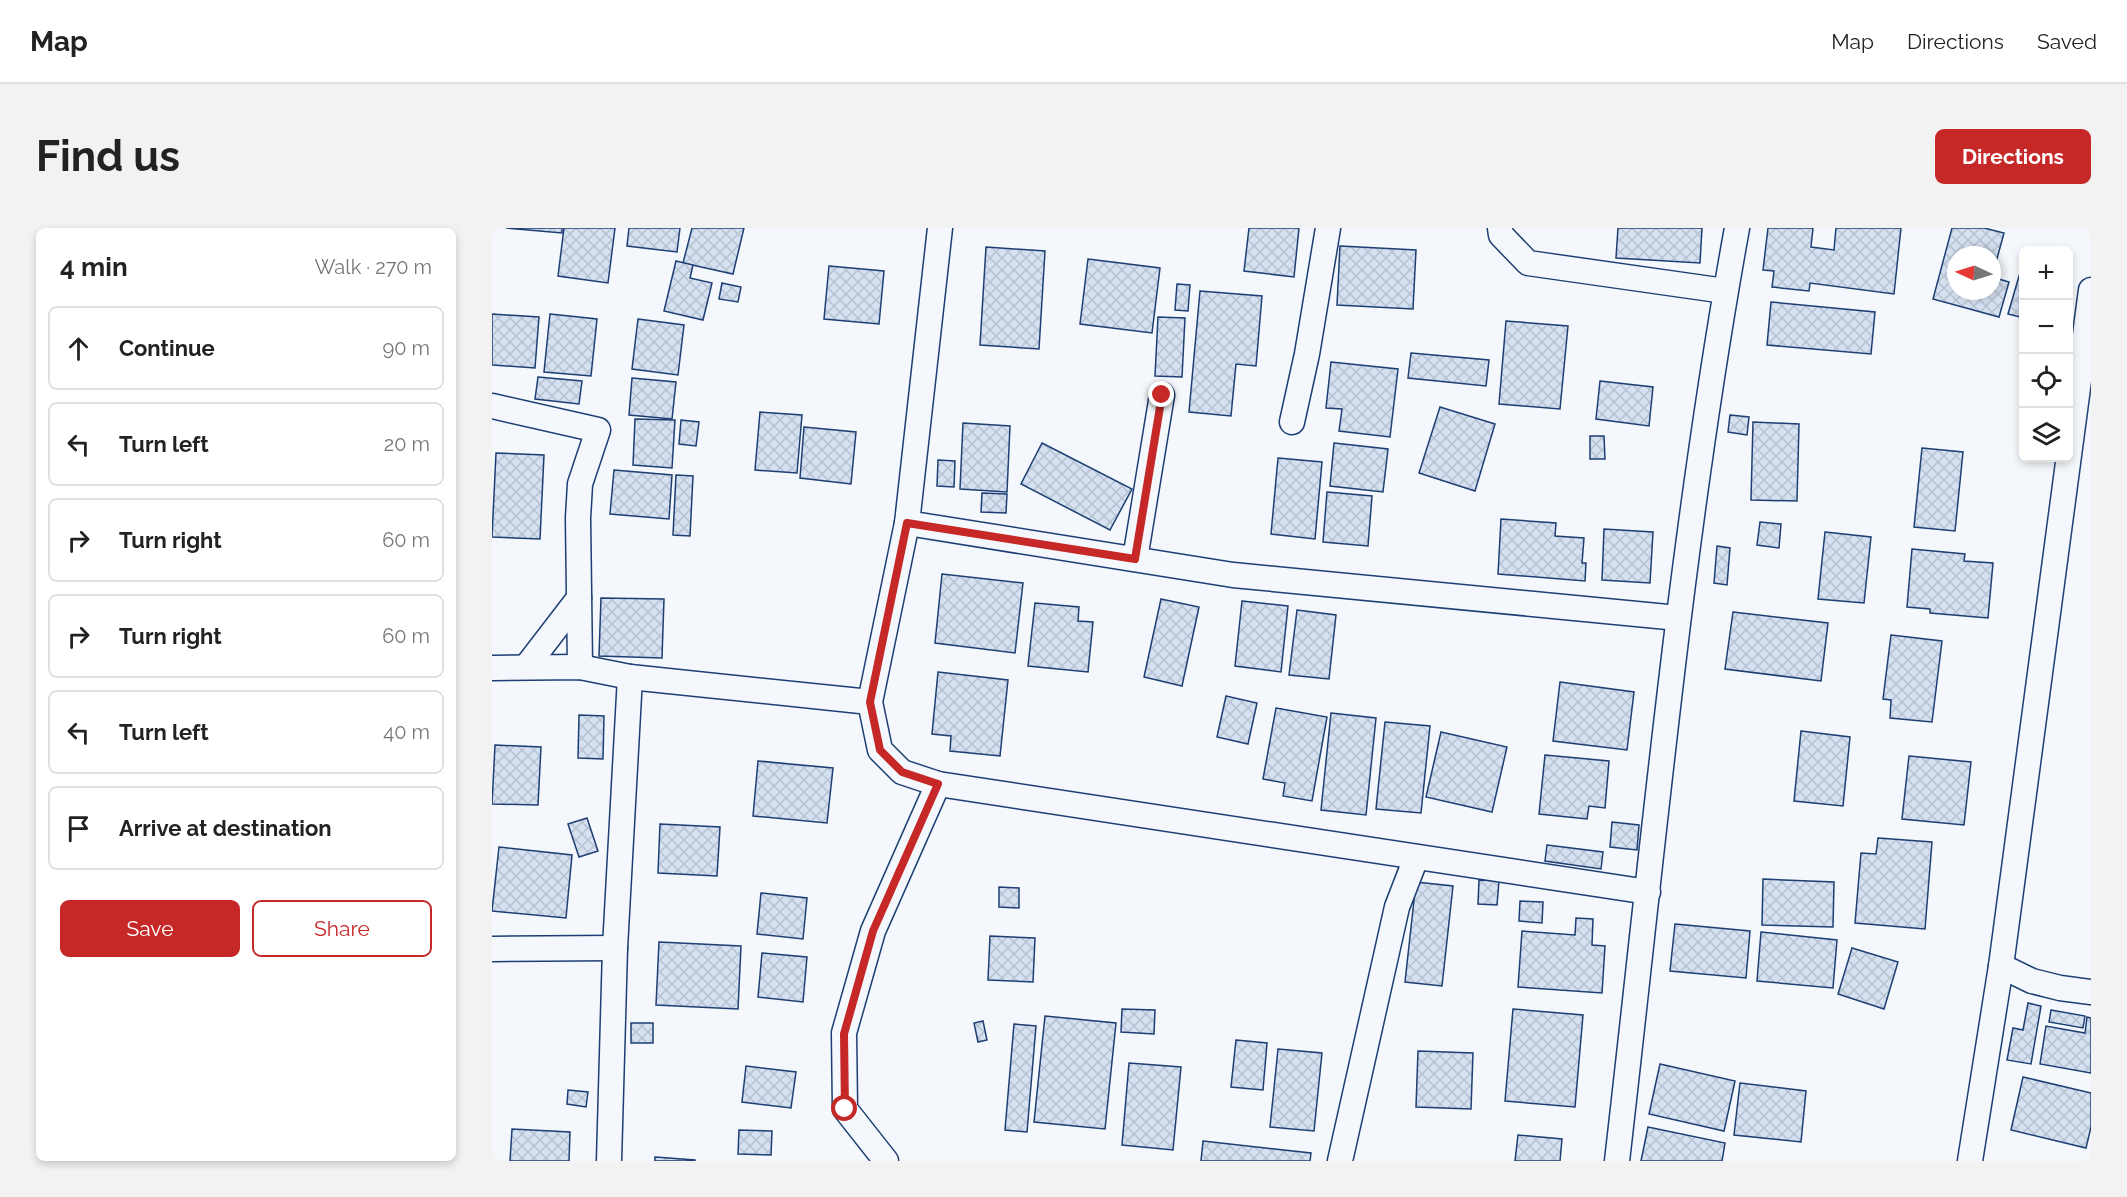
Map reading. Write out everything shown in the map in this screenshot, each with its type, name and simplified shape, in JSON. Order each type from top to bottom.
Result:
[{"type":"street","points":[[940,228],[907,523],[870,702],[880,750],[902,772],[938,784],[1648,892]]},
{"type":"street","points":[[1292,422],[1307,354],[1328,228]]},
{"type":"street","points":[[1500,228],[1501,235],[1528,263],[1725,291]]},
{"type":"street","points":[[1617,1161],[1678,618],[1725,291],[1737,228]]},
{"type":"street","points":[[1970,1161],[2001,966],[2091,290]]},
{"type":"street","points":[[1135,559],[1162,395]]},
{"type":"street","points":[[492,406],[598,430],[580,484],[578,518],[580,667]]},
{"type":"street","points":[[907,523],[1233,574],[1678,618]]},
{"type":"street","points":[[526,668],[579,598]]},
{"type":"street","points":[[492,668],[580,667],[630,677],[870,702]]},
{"type":"street","points":[[609,1161],[615,948],[630,677]]},
{"type":"street","points":[[886,1161],[845,1109],[844,1034],[873,931],[938,784]]},
{"type":"street","points":[[1340,1161],[1397,907],[1416,858]]},
{"type":"street","points":[[492,950],[615,948]]},
{"type":"street","points":[[2001,966],[2032,981],[2091,992]]},
{"type":"building","points":[[506,228],[562,228],[562,233]]},
{"type":"building","points":[[564,228],[615,228],[608,283],[558,276]]},
{"type":"building","points":[[629,228],[680,228],[677,252],[627,246]]},
{"type":"building","points":[[692,228],[744,228],[733,274],[683,263]]},
{"type":"building","points":[[1249,228],[1299,228],[1294,277],[1244,271]]},
{"type":"building","points":[[1618,228],[1702,228],[1700,263],[1616,258]]},
{"type":"building","points":[[1768,228],[1813,228],[1811,247],[1834,250],[1836,228],[1901,228],[1894,294],[1810,283],[1809,291],[1772,287],[1774,271],[1763,270]]},
{"type":"building","points":[[1952,228],[1984,228],[2004,233],[2000,246],[1947,246]]},
{"type":"building","points":[[1340,246],[1416,250],[1413,309],[1337,305]]},
{"type":"building","points":[[986,247],[1045,251],[1039,349],[980,345]]},
{"type":"building","points":[[1947,247],[1947,300],[2001,300],[2001,280],[2009,282],[1999,317],[1933,299]]},
{"type":"building","points":[[1088,259],[1160,268],[1152,333],[1080,324]]},
{"type":"building","points":[[676,261],[693,265],[690,278],[712,283],[703,320],[664,311]]},
{"type":"building","points":[[829,266],[884,271],[879,324],[824,319]]},
{"type":"building","points":[[2019,276],[2019,317],[2008,314]]},
{"type":"building","points":[[722,283],[741,287],[738,302],[719,299]]},
{"type":"building","points":[[1177,284],[1190,285],[1188,311],[1175,310]]},
{"type":"building","points":[[1200,291],[1262,296],[1256,366],[1236,364],[1231,416],[1189,412]]},
{"type":"building","points":[[1771,302],[1875,312],[1871,354],[1767,345]]},
{"type":"building","points":[[492,314],[539,317],[535,368],[492,365]]},
{"type":"building","points":[[550,314],[597,319],[591,376],[544,372]]},
{"type":"building","points":[[1158,317],[1185,318],[1182,377],[1155,376]]},
{"type":"building","points":[[638,319],[684,325],[678,375],[632,369]]},
{"type":"building","points":[[1506,321],[1568,326],[1560,409],[1499,404]]},
{"type":"building","points":[[1411,353],[1489,360],[1486,386],[1408,378]]},
{"type":"building","points":[[1331,362],[1398,369],[1390,437],[1339,431],[1342,409],[1326,408]]},
{"type":"building","points":[[538,377],[582,381],[579,404],[535,399]]},
{"type":"building","points":[[632,378],[676,382],[672,419],[629,415]]},
{"type":"building","points":[[1600,381],[1653,387],[1649,426],[1596,419]]},
{"type":"building","points":[[1440,407],[1495,424],[1475,491],[1419,473]]},
{"type":"building","points":[[760,412],[802,415],[797,473],[755,470]]},
{"type":"building","points":[[1730,415],[1749,417],[1747,435],[1728,432]]},
{"type":"building","points":[[635,419],[675,420],[672,468],[633,465]]},
{"type":"building","points":[[681,420],[699,422],[696,446],[679,444]]},
{"type":"building","points":[[1753,422],[1799,424],[1797,501],[1751,500]]},
{"type":"building","points":[[963,423],[1010,426],[1007,492],[960,489]]},
{"type":"building","points":[[804,427],[856,432],[851,484],[800,478]]},
{"type":"building","points":[[1590,436],[1604,436],[1605,459],[1590,459]]},
{"type":"building","points":[[1042,443],[1132,489],[1110,530],[1021,484]]},
{"type":"building","points":[[1334,443],[1388,449],[1383,492],[1330,486]]},
{"type":"building","points":[[1922,448],[1963,452],[1955,531],[1914,527]]},
{"type":"building","points":[[496,453],[544,455],[540,539],[492,537]]},
{"type":"building","points":[[1278,458],[1322,462],[1315,539],[1271,534]]},
{"type":"building","points":[[938,460],[955,461],[954,487],[937,486]]},
{"type":"building","points":[[614,470],[672,475],[669,519],[610,514]]},
{"type":"building","points":[[676,475],[693,476],[690,536],[673,535]]},
{"type":"building","points":[[1327,492],[1372,496],[1368,546],[1323,542]]},
{"type":"building","points":[[982,493],[1007,494],[1006,513],[981,512]]},
{"type":"building","points":[[1501,519],[1556,523],[1555,536],[1584,538],[1582,563],[1586,563],[1585,581],[1498,574]]},
{"type":"building","points":[[1760,522],[1781,524],[1779,548],[1757,545]]},
{"type":"building","points":[[1604,529],[1653,532],[1650,583],[1602,580]]},
{"type":"building","points":[[1825,532],[1871,537],[1864,603],[1818,599]]},
{"type":"building","points":[[1717,546],[1730,548],[1727,585],[1714,583]]},
{"type":"building","points":[[1912,549],[1965,554],[1964,561],[1993,563],[1988,618],[1930,613],[1930,609],[1907,607]]},
{"type":"building","points":[[942,574],[1023,583],[1015,653],[935,643]]},
{"type":"building","points":[[601,598],[664,599],[662,658],[599,656]]},
{"type":"building","points":[[1161,599],[1199,607],[1182,686],[1144,677]]},
{"type":"building","points":[[1242,601],[1288,606],[1281,672],[1235,666]]},
{"type":"building","points":[[1035,603],[1079,607],[1078,621],[1093,622],[1088,672],[1028,666]]},
{"type":"building","points":[[1297,610],[1336,615],[1329,679],[1289,675]]},
{"type":"building","points":[[1733,612],[1828,623],[1821,681],[1725,669]]},
{"type":"building","points":[[1891,635],[1942,641],[1932,722],[1890,718],[1891,700],[1883,699]]},
{"type":"building","points":[[938,672],[1008,680],[1000,756],[950,751],[951,736],[932,734]]},
{"type":"building","points":[[1560,682],[1634,692],[1627,750],[1553,741]]},
{"type":"building","points":[[1226,696],[1257,703],[1248,744],[1217,737]]},
{"type":"building","points":[[1276,708],[1327,717],[1312,801],[1283,796],[1285,783],[1263,779]]},
{"type":"building","points":[[1331,713],[1376,718],[1366,815],[1321,810]]},
{"type":"building","points":[[579,715],[604,716],[603,759],[578,758]]},
{"type":"building","points":[[1385,722],[1430,726],[1421,813],[1376,809]]},
{"type":"building","points":[[1801,731],[1850,737],[1843,806],[1794,801]]},
{"type":"building","points":[[1441,732],[1507,747],[1492,812],[1426,797]]},
{"type":"building","points":[[495,745],[541,747],[538,805],[492,804]]},
{"type":"building","points":[[1545,755],[1609,761],[1605,808],[1589,806],[1587,819],[1539,814]]},
{"type":"building","points":[[1909,756],[1971,762],[1964,825],[1902,819]]},
{"type":"building","points":[[758,761],[833,768],[827,823],[753,816]]},
{"type":"building","points":[[587,818],[598,851],[579,857],[568,824]]},
{"type":"building","points":[[1612,822],[1639,825],[1637,850],[1610,847]]},
{"type":"building","points":[[660,824],[720,827],[717,876],[658,873]]},
{"type":"building","points":[[1878,838],[1932,842],[1925,929],[1855,923],[1861,853],[1876,854]]},
{"type":"building","points":[[1547,845],[1603,852],[1601,869],[1545,861]]},
{"type":"building","points":[[499,847],[572,855],[566,918],[492,911]]},
{"type":"building","points":[[1763,879],[1834,882],[1833,927],[1762,925]]},
{"type":"building","points":[[1479,880],[1499,881],[1497,905],[1478,904]]},
{"type":"building","points":[[1416,882],[1453,886],[1442,986],[1405,982]]},
{"type":"building","points":[[999,887],[1019,888],[1019,908],[999,907]]},
{"type":"building","points":[[761,893],[807,898],[803,939],[757,934]]},
{"type":"building","points":[[1520,901],[1543,902],[1542,923],[1519,921]]},
{"type":"building","points":[[1576,918],[1593,919],[1592,945],[1605,946],[1602,993],[1518,987],[1522,931],[1575,935]]},
{"type":"building","points":[[1675,924],[1750,931],[1746,978],[1670,971]]},
{"type":"building","points":[[1761,932],[1837,940],[1833,988],[1757,981]]},
{"type":"building","points":[[990,936],[1035,938],[1033,982],[988,980]]},
{"type":"building","points":[[659,942],[741,946],[738,1009],[656,1005]]},
{"type":"building","points":[[1852,948],[1898,962],[1884,1009],[1838,994]]},
{"type":"building","points":[[762,953],[807,957],[803,1002],[758,997]]},
{"type":"building","points":[[2028,1003],[2041,1006],[2031,1064],[2007,1060],[2013,1028],[2023,1030]]},
{"type":"building","points":[[1122,1009],[1155,1010],[1154,1034],[1121,1032]]},
{"type":"building","points":[[1513,1009],[1583,1015],[1575,1107],[1505,1101]]},
{"type":"building","points":[[2051,1010],[2085,1016],[2083,1028],[2049,1022]]},
{"type":"building","points":[[1045,1016],[1116,1023],[1105,1129],[1034,1122]]},
{"type":"building","points":[[2087,1017],[2091,1018],[2091,1073],[2040,1064],[2046,1026],[2085,1033]]},
{"type":"building","points":[[983,1021],[987,1040],[978,1042],[974,1023]]},
{"type":"building","points":[[631,1023],[653,1023],[653,1043],[631,1043]]},
{"type":"building","points":[[1014,1024],[1036,1026],[1027,1132],[1005,1130]]},
{"type":"building","points":[[1236,1040],[1267,1043],[1263,1090],[1231,1087]]},
{"type":"building","points":[[1278,1049],[1322,1053],[1314,1131],[1270,1127]]},
{"type":"building","points":[[1418,1051],[1473,1053],[1471,1109],[1416,1107]]},
{"type":"building","points":[[1129,1063],[1181,1067],[1173,1150],[1122,1145]]},
{"type":"building","points":[[1660,1064],[1735,1081],[1724,1131],[1649,1114]]},
{"type":"building","points":[[746,1066],[796,1072],[791,1108],[742,1102]]},
{"type":"building","points":[[2023,1077],[2091,1093],[2091,1127],[2086,1148],[2011,1130]]},
{"type":"building","points":[[1740,1083],[1806,1091],[1801,1142],[1734,1135]]},
{"type":"building","points":[[568,1090],[588,1092],[586,1107],[567,1104]]},
{"type":"building","points":[[1648,1127],[1725,1143],[1722,1161],[1641,1161]]},
{"type":"building","points":[[512,1129],[570,1132],[569,1161],[510,1161]]},
{"type":"building","points":[[739,1130],[772,1131],[771,1155],[738,1154]]},
{"type":"building","points":[[1518,1135],[1562,1139],[1560,1161],[1515,1161]]},
{"type":"building","points":[[1203,1141],[1311,1153],[1310,1161],[1201,1161]]},
{"type":"building","points":[[655,1157],[695,1160],[695,1161],[655,1161]]},
{"type":"route","points":[[845,1109],[844,1034],[873,931],[938,784],[902,772],[880,750],[870,702],[907,523],[1135,559],[1162,395]]}]
